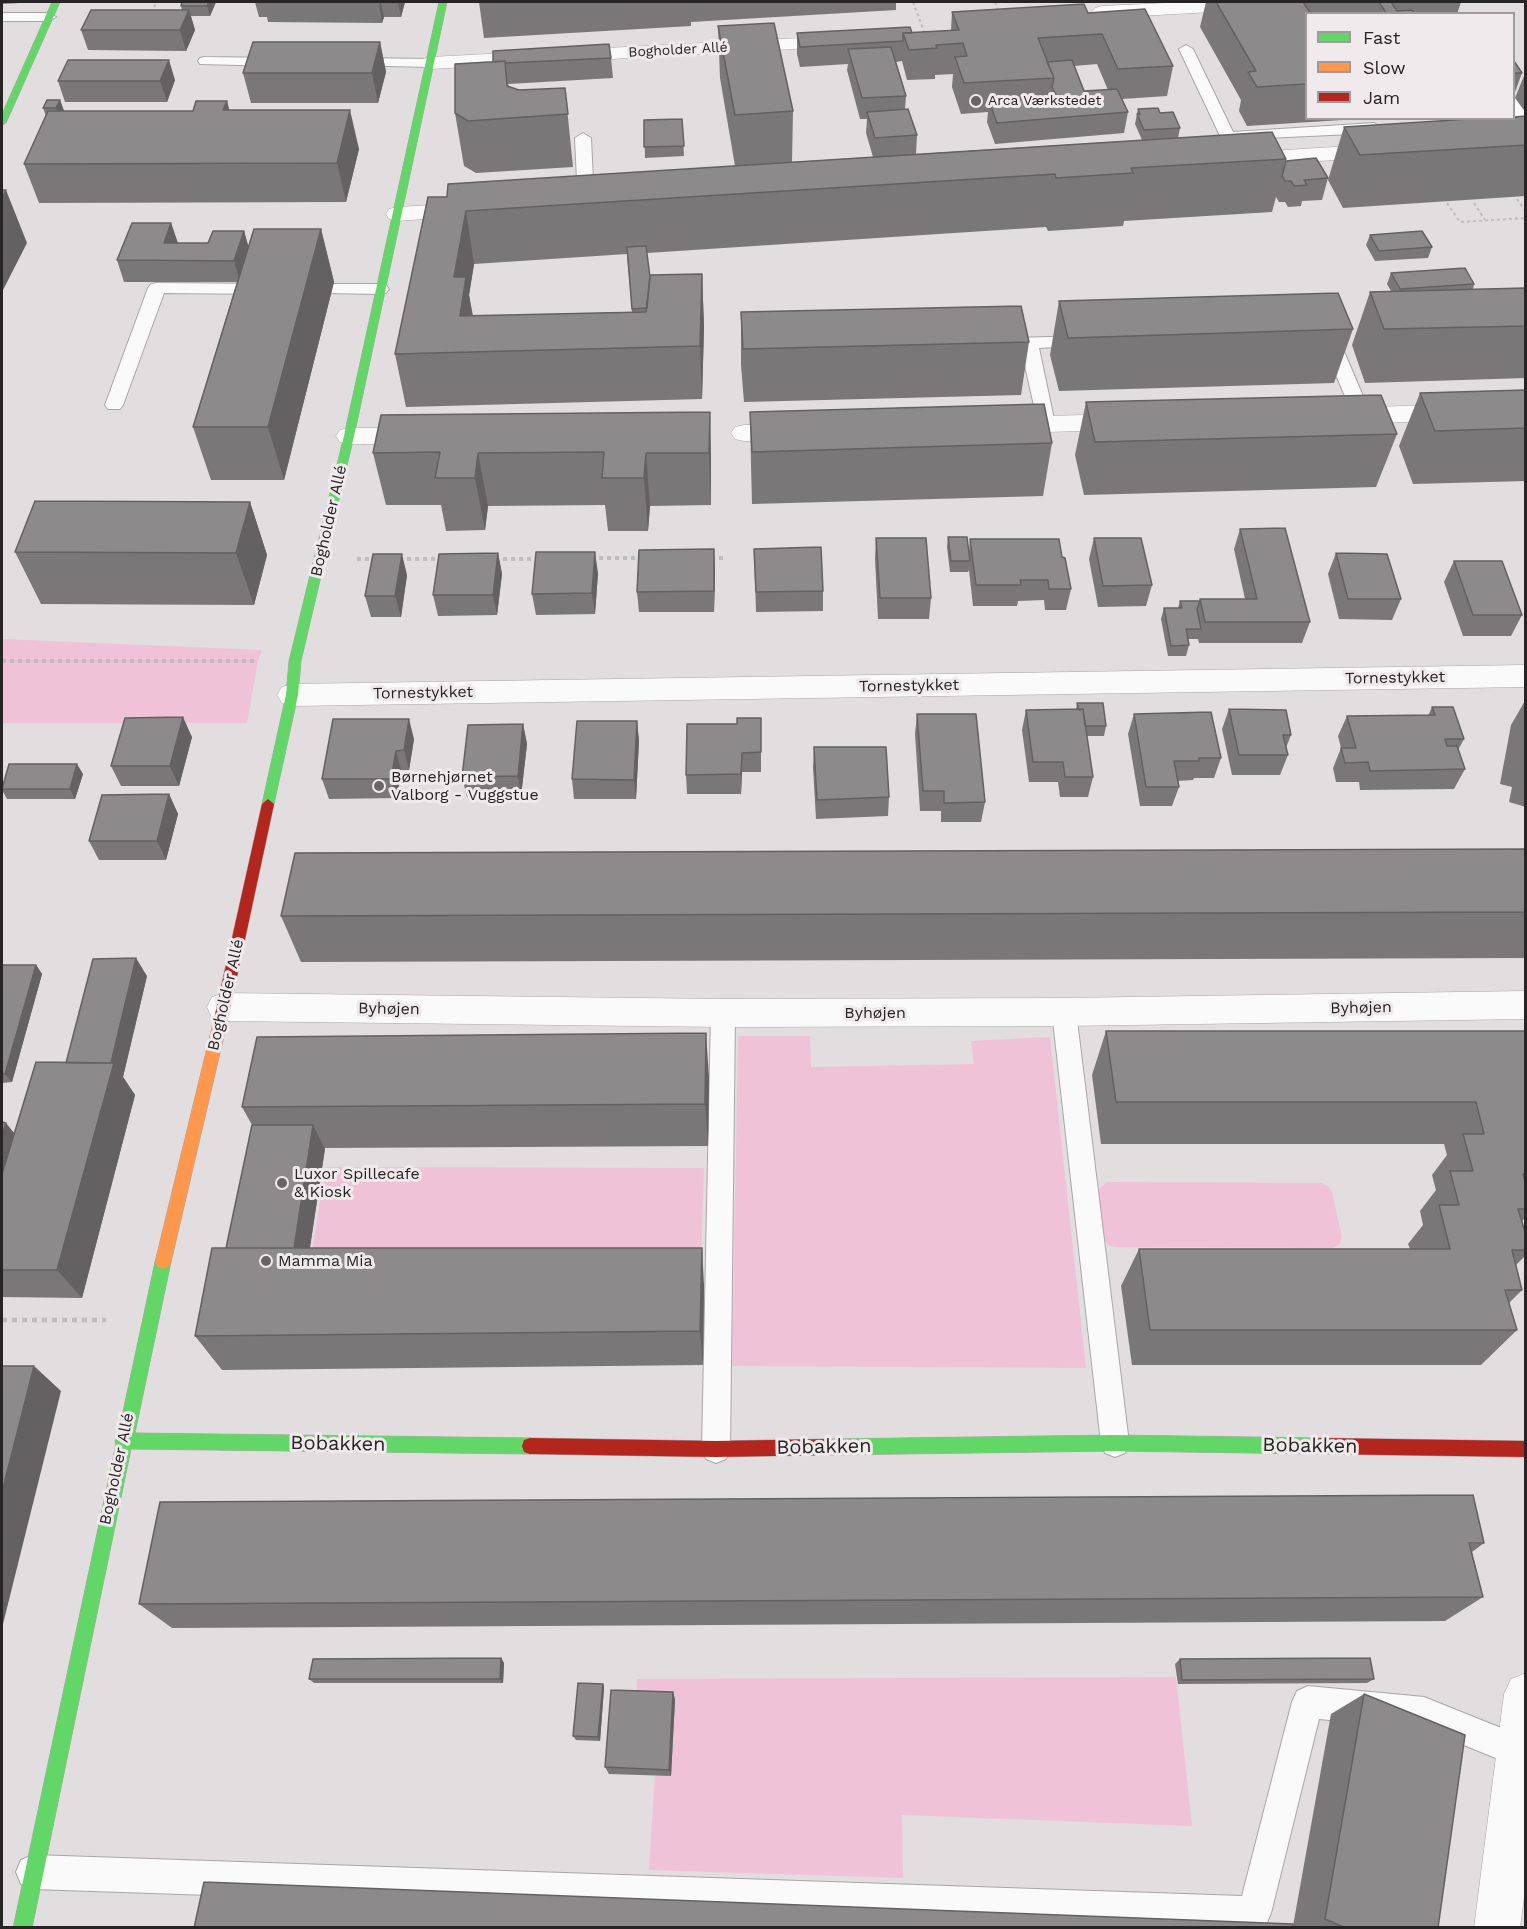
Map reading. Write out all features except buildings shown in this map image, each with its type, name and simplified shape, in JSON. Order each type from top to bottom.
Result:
[{"type":"street","points":[[2,123],[56,2]]},
{"type":"street","name":"Bogholder Allé","points":[[22,1928],[149,1320],[224,1007],[292,695],[295,661],[349,436],[442,2]]},
{"type":"street","points":[[1085,13],[1285,2]]},
{"type":"street","name":"Bogholder Allé","points":[[430,63],[855,41]]},
{"type":"street","points":[[1515,103],[1526,119]]},
{"type":"street","points":[[1218,162],[1406,150]]},
{"type":"street","points":[[562,204],[609,201]]},
{"type":"street","points":[[397,214],[491,208]]},
{"type":"street","points":[[1315,416],[1526,410]]},
{"type":"street","points":[[977,426],[1151,421]]},
{"type":"street","points":[[744,433],[814,431]]},
{"type":"street","points":[[349,436],[442,436]]},
{"type":"street","name":"Tornestykket","points":[[292,695],[1526,676]]},
{"type":"street","name":"Byhøjen","points":[[224,1007],[723,1013],[1064,1012],[1526,1005]]},
{"type":"street","name":"Bobakken","points":[[123,1441],[716,1449],[1115,1443],[1526,1449]]},
{"type":"street","points":[[1497,1928],[1526,1694]]},
{"type":"lane","points":[[2,17],[49,16]]},
{"type":"lane","points":[[1186,49],[1228,137],[1391,126]]},
{"type":"lane","points":[[205,61],[288,62]]},
{"type":"lane","points":[[336,62],[430,63]]},
{"type":"lane","points":[[583,138],[586,202]]},
{"type":"lane","points":[[114,405],[157,288],[267,289]]},
{"type":"lane","points":[[332,289],[380,289]]},
{"type":"lane","points":[[1307,335],[1330,335],[1362,415]]},
{"type":"lane","points":[[995,344],[1099,341]]},
{"type":"lane","points":[[1029,343],[1046,424]]},
{"type":"lane","points":[[1064,1012],[1115,1443]]},
{"type":"lane","points":[[716,1449],[723,1013]]},
{"type":"lane","points":[[33,1872],[1254,1913],[1308,1702],[1424,1713],[1518,1751]]},
{"type":"path","points":[[154,7],[157,2]]},
{"type":"path","points":[[913,2],[926,37]]},
{"type":"path","points":[[995,2],[1001,18]]},
{"type":"path","points":[[1517,199],[1526,212]]},
{"type":"path","points":[[1447,203],[1460,222],[1526,218]]},
{"type":"path","points":[[1474,203],[1485,220]]},
{"type":"path","points":[[583,558],[642,558]]},
{"type":"path","points":[[702,558],[726,558]]},
{"type":"path","points":[[320,560],[380,559]]},
{"type":"path","points":[[392,559],[452,559]]},
{"type":"path","points":[[488,559],[547,559]]},
{"type":"path","points":[[2,661],[295,661]]},
{"type":"path","points":[[2,1320],[149,1320]]},
{"type":"shaded area","points":[[2,639],[262,650],[247,723],[2,723]]},
{"type":"shaded area","points":[[738,1036],[810,1036],[811,1067],[974,1064],[971,1041],[1050,1037],[1086,1368],[732,1366]]},
{"type":"shaded area","points":[[326,1167],[704,1168],[701,1259],[311,1257]]},
{"type":"shaded area","points":[[1107,1182],[1321,1183],[1328,1186],[1332,1192],[1342,1237],[1340,1244],[1333,1248],[1115,1247],[1108,1245],[1104,1239],[1098,1190]]},
{"type":"shaded area","points":[[1176,1677],[1192,1826],[902,1815],[903,1878],[649,1870],[655,1775],[671,1775],[675,1700],[636,1698],[637,1679]]},
{"type":"traffic: fast","points":[[2,123],[56,2]]},
{"type":"traffic: fast","points":[[268,804],[292,695],[295,661],[349,436],[443,2]]},
{"type":"traffic: fast","points":[[22,1928],[163,1262]]},
{"type":"traffic: fast","points":[[123,1441],[530,1446]]},
{"type":"traffic: fast","points":[[829,1447],[1115,1443],[1320,1446]]},
{"type":"traffic: slow","points":[[163,1262],[220,1023]]},
{"type":"traffic: jam","points":[[220,1023],[268,804]]},
{"type":"traffic: jam","points":[[530,1446],[716,1449],[829,1447]]},
{"type":"traffic: jam","points":[[1320,1446],[1526,1449]]},
{"type":"place","name":"Arca Værkstedet","points":[[976,101]]},
{"type":"place","name":"Børnehjørnet Valborg - Vuggstue","points":[[379,786]]},
{"type":"place","name":"Luxor Spillecafe & Kiosk","points":[[282,1183]]},
{"type":"place","name":"Mamma Mia","points":[[266,1261]]}]
